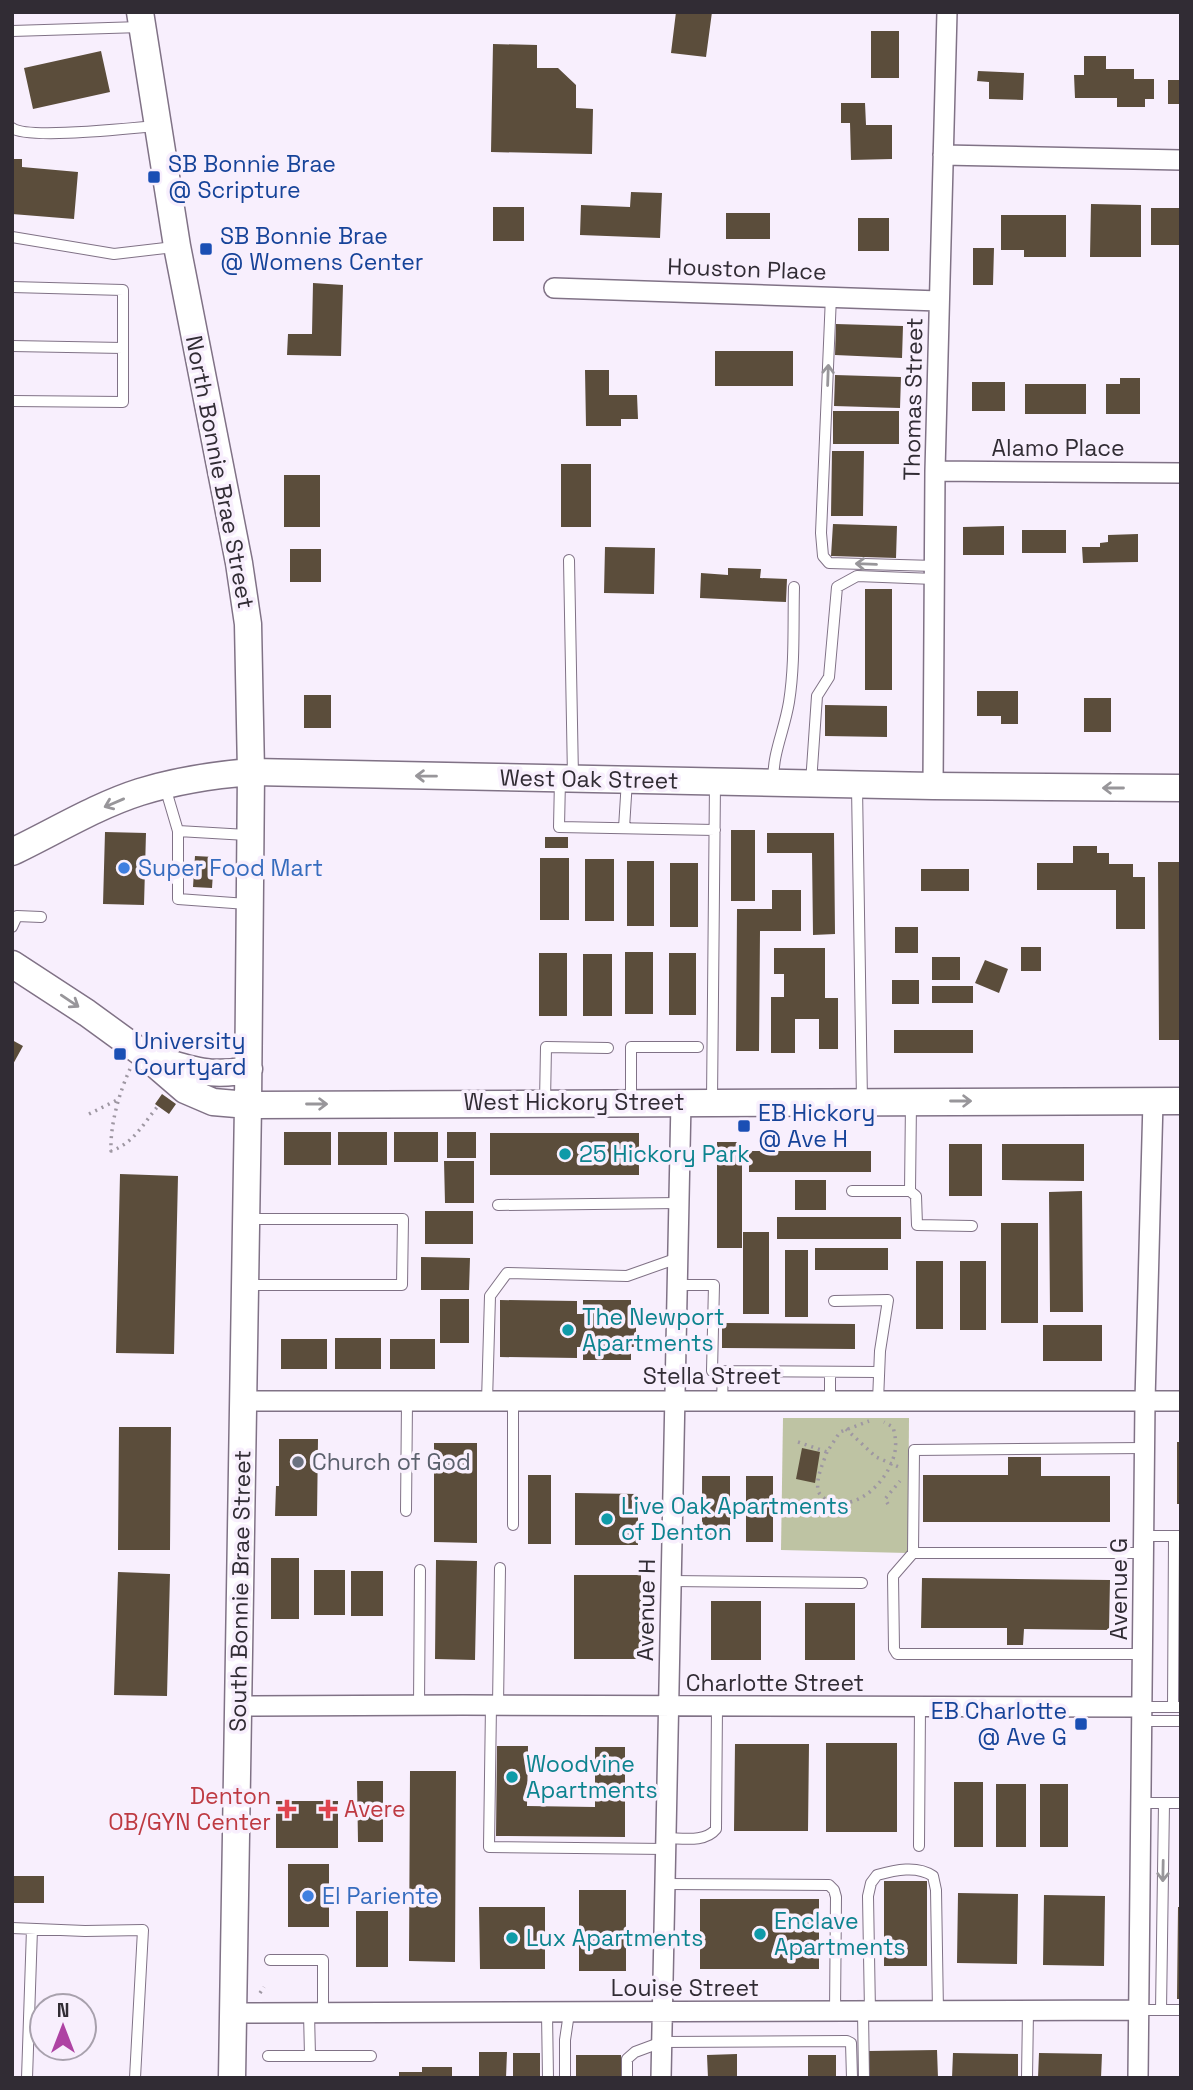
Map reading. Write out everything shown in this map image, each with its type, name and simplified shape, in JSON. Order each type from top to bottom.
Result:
[{"type":"main road","name":"North Bonnie Brae Street","points":[[141,20],[177,246],[245,596],[251,772],[248,1105]]},
{"type":"main road","name":"West Oak Street","points":[[12,852],[140,792],[214,775],[251,772],[857,785],[1181,788]]},
{"type":"main road","name":"West Hickory Street","points":[[12,964],[73,1003],[136,1060],[185,1090],[213,1102],[248,1105],[681,1101],[1181,1101]]},
{"type":"main road","points":[[136,1060],[207,1074],[249,1069]]},
{"type":"main road","name":"South Bonnie Brae Street","points":[[232,2078],[248,1105]]},
{"type":"street","name":"Thomas Street","points":[[933,786],[935,471],[947,12]]},
{"type":"street","points":[[943,155],[1181,160]]},
{"type":"street","name":"Houston Place","points":[[554,288],[939,301]]},
{"type":"street","name":"Alamo Place","points":[[935,471],[1181,473]]},
{"type":"street","name":"Avenue H","points":[[661,2078],[681,1101]]},
{"type":"street","name":"Avenue G","points":[[1138,2078],[1145,1401],[1153,1101]]},
{"type":"street","name":"Stella Street","points":[[243,1401],[1181,1401]]},
{"type":"street","name":"Charlotte Street","points":[[239,1706],[920,1707],[1142,1714]]},
{"type":"street","name":"Louise Street","points":[[232,2012],[1138,2010]]},
{"type":"lane","points":[[12,31],[141,20]]},
{"type":"lane","points":[[12,128],[17,132],[38,133],[158,126]]},
{"type":"lane","points":[[12,237],[114,254],[177,246]]},
{"type":"lane","points":[[12,287],[123,289],[123,401],[12,401]]},
{"type":"lane","points":[[831,296],[822,556],[829,563],[934,572]]},
{"type":"lane","points":[[12,346],[123,348]]},
{"type":"lane","points":[[569,560],[567,779],[559,827],[715,830]]},
{"type":"lane","points":[[811,784],[817,696],[829,677],[837,587],[857,576],[934,572]]},
{"type":"lane","points":[[773,783],[774,758],[788,704],[793,666],[794,587]]},
{"type":"lane","points":[[624,828],[627,780]]},
{"type":"lane","points":[[712,1101],[715,782]]},
{"type":"lane","points":[[857,785],[862,1101]]},
{"type":"lane","points":[[165,786],[178,831],[178,899],[250,904]]},
{"type":"lane","points":[[178,831],[251,836]]},
{"type":"lane","points":[[12,927],[17,916],[41,917]]},
{"type":"lane","points":[[545,1103],[546,1047],[608,1048]]},
{"type":"lane","points":[[631,1102],[631,1047],[698,1047]]},
{"type":"lane","points":[[910,1191],[911,1101]]},
{"type":"lane","points":[[852,1191],[910,1191],[916,1196],[917,1225],[972,1226]]},
{"type":"lane","points":[[498,1205],[679,1203]]},
{"type":"lane","points":[[245,1284],[402,1285],[403,1219],[246,1219]]},
{"type":"lane","points":[[487,1401],[490,1296],[506,1273],[627,1276],[678,1258]]},
{"type":"lane","points":[[677,1285],[714,1285],[712,1371],[878,1372]]},
{"type":"lane","points":[[834,1301],[888,1300],[878,1372],[878,1401]]},
{"type":"lane","points":[[722,1401],[723,1371]]},
{"type":"lane","points":[[830,1372],[830,1401]]},
{"type":"lane","points":[[513,1400],[513,1525]]},
{"type":"lane","points":[[406,1511],[407,1401]]},
{"type":"lane","points":[[1143,1654],[897,1654],[894,1649],[893,1576],[913,1553],[914,1450],[1145,1448]]},
{"type":"lane","points":[[913,1553],[1144,1545],[1177,1536],[1177,1707],[1142,1714]]},
{"type":"lane","points":[[500,1568],[489,1847],[666,1843],[711,1835],[716,1829],[717,1707]]},
{"type":"lane","points":[[419,1705],[421,1570]]},
{"type":"lane","points":[[671,1581],[862,1583]]},
{"type":"lane","points":[[919,1846],[920,1707]]},
{"type":"lane","points":[[1142,1714],[1181,1721]]},
{"type":"lane","points":[[1141,1803],[1181,1803]]},
{"type":"lane","points":[[1161,2010],[1164,1803]]},
{"type":"lane","points":[[864,2078],[868,1896],[871,1883],[877,1875],[896,1870],[924,1870],[933,1876],[936,1890],[938,2012]]},
{"type":"lane","points":[[665,1884],[829,1885],[836,1897],[835,2012]]},
{"type":"lane","points":[[12,1928],[143,1930],[135,2078]]},
{"type":"lane","points":[[27,2078],[32,1929]]},
{"type":"lane","points":[[270,1961],[323,1961],[310,2056]]},
{"type":"lane","points":[[1138,2010],[1181,2010]]},
{"type":"lane","points":[[1027,2078],[1028,2011]]},
{"type":"lane","points":[[547,2012],[548,2078]]},
{"type":"lane","points":[[565,2078],[565,2040],[569,2012]]},
{"type":"lane","points":[[627,2078],[627,2059],[635,2052],[662,2042],[847,2041],[851,2043],[852,2078]]},
{"type":"lane","points":[[268,2056],[371,2056]]},
{"type":"path","points":[[136,1060],[120,1099],[111,1137],[111,1151],[123,1147],[138,1134],[158,1106]]},
{"type":"path","points":[[89,1114],[120,1099]]},
{"type":"path","points":[[867,1421],[885,1422],[893,1427],[896,1441],[894,1458],[876,1486],[864,1496],[840,1503],[827,1501],[818,1490],[820,1472],[827,1452],[840,1433],[867,1421]]},
{"type":"path","points":[[846,1429],[867,1449],[890,1465],[906,1470],[885,1499],[888,1504]]},
{"type":"path","points":[[798,1441],[827,1452]]},
{"type":"path","points":[[260,1993],[264,1987]]},
{"type":"green space","points":[[783,1418],[909,1418],[908,1553],[781,1550]]},
{"type":"building","points":[[676,12],[712,12],[706,57],[671,53]]},
{"type":"building","points":[[871,31],[899,31],[899,78],[871,78]]},
{"type":"building","points":[[493,44],[537,45],[537,68],[558,68],[576,85],[576,108],[593,109],[592,154],[491,152]]},
{"type":"building","points":[[101,51],[110,92],[33,109],[24,68]]},
{"type":"building","points":[[1084,56],[1106,56],[1106,69],[1134,69],[1134,79],[1154,79],[1154,99],[1145,99],[1145,107],[1117,107],[1117,98],[1075,98],[1074,75],[1084,75]]},
{"type":"building","points":[[978,71],[1024,73],[1023,100],[989,99],[989,82],[977,81]]},
{"type":"building","points":[[1168,80],[1181,80],[1181,104],[1168,104]]},
{"type":"building","points":[[841,103],[865,103],[866,125],[892,125],[892,159],[851,160],[850,123],[841,123]]},
{"type":"building","points":[[12,159],[22,159],[22,167],[78,172],[74,219],[12,214]]},
{"type":"building","points":[[631,192],[662,193],[660,238],[580,235],[581,205],[630,207]]},
{"type":"building","points":[[1091,204],[1141,205],[1141,257],[1090,257]]},
{"type":"building","points":[[493,207],[524,207],[524,241],[493,241]]},
{"type":"building","points":[[1151,208],[1181,208],[1181,245],[1151,245]]},
{"type":"building","points":[[726,213],[770,213],[770,239],[726,239]]},
{"type":"building","points":[[1001,215],[1066,215],[1066,257],[1024,257],[1024,250],[1001,250]]},
{"type":"building","points":[[858,218],[889,218],[889,251],[858,251]]},
{"type":"building","points":[[973,248],[994,248],[993,285],[973,285]]},
{"type":"building","points":[[313,283],[343,285],[341,356],[287,355],[288,334],[312,334]]},
{"type":"building","points":[[836,324],[903,326],[902,358],[835,355]]},
{"type":"building","points":[[715,351],[793,351],[793,386],[715,386]]},
{"type":"building","points":[[585,370],[609,370],[609,395],[637,395],[638,419],[621,419],[621,426],[586,426]]},
{"type":"building","points":[[835,375],[901,377],[900,408],[834,406]]},
{"type":"building","points":[[1120,378],[1140,378],[1140,414],[1106,414],[1106,384],[1120,384]]},
{"type":"building","points":[[972,382],[1005,382],[1005,411],[972,411]]},
{"type":"building","points":[[1025,384],[1086,384],[1086,414],[1025,414]]},
{"type":"building","points":[[833,411],[899,411],[899,444],[833,444]]},
{"type":"building","points":[[832,451],[864,451],[863,516],[831,516]]},
{"type":"building","points":[[561,464],[591,464],[591,527],[561,527]]},
{"type":"building","points":[[284,475],[320,475],[320,527],[284,527]]},
{"type":"building","points":[[833,524],[897,526],[896,558],[831,556]]},
{"type":"building","points":[[1004,526],[1004,555],[963,555],[963,527]]},
{"type":"building","points":[[1022,530],[1066,530],[1066,553],[1022,553]]},
{"type":"building","points":[[1138,534],[1138,562],[1083,563],[1082,547],[1100,547],[1100,543],[1108,542],[1108,535]]},
{"type":"building","points":[[605,547],[655,548],[654,594],[604,593]]},
{"type":"building","points":[[290,549],[321,549],[321,582],[290,582]]},
{"type":"building","points":[[728,568],[761,569],[760,578],[787,579],[786,602],[700,598],[701,573],[728,575]]},
{"type":"building","points":[[865,589],[892,589],[892,690],[865,690]]},
{"type":"building","points":[[977,691],[1018,691],[1018,724],[1001,724],[1001,716],[977,716]]},
{"type":"building","points":[[304,695],[331,695],[331,728],[304,728]]},
{"type":"building","points":[[1084,698],[1111,698],[1111,732],[1084,732]]},
{"type":"building","points":[[825,705],[887,706],[887,737],[825,736]]},
{"type":"building","points":[[731,830],[755,830],[755,901],[731,901]]},
{"type":"building","name":"Super Food Mart","points":[[105,832],[146,833],[144,905],[103,904]]},
{"type":"building","points":[[767,833],[834,833],[835,934],[813,935],[812,853],[767,853]]},
{"type":"building","points":[[545,837],[568,837],[568,848],[545,848]]},
{"type":"building","points":[[1073,846],[1097,846],[1097,853],[1109,853],[1109,864],[1133,864],[1133,877],[1145,877],[1145,929],[1116,929],[1116,890],[1037,890],[1037,863],[1073,863]]},
{"type":"building","points":[[195,856],[214,857],[212,888],[193,887]]},
{"type":"building","points":[[540,858],[569,858],[569,920],[540,920]]},
{"type":"building","points":[[585,859],[614,859],[614,921],[585,921]]},
{"type":"building","points":[[627,861],[654,861],[654,926],[627,926]]},
{"type":"building","points":[[1158,862],[1181,862],[1181,1040],[1159,1040]]},
{"type":"building","points":[[670,863],[698,863],[698,927],[670,927]]},
{"type":"building","points":[[921,869],[969,869],[969,891],[921,891]]},
{"type":"building","points":[[772,890],[801,890],[801,931],[760,931],[759,1051],[736,1051],[737,909],[772,909]]},
{"type":"building","points":[[895,927],[918,927],[918,953],[895,953]]},
{"type":"building","points":[[1021,947],[1041,947],[1041,971],[1021,971]]},
{"type":"building","points":[[774,948],[825,948],[825,998],[838,998],[838,1049],[819,1049],[819,1019],[795,1019],[795,1053],[771,1053],[771,997],[784,997],[784,974],[774,974]]},
{"type":"building","points":[[625,952],[653,952],[653,1014],[625,1014]]},
{"type":"building","points":[[539,953],[567,953],[567,1016],[539,1016]]},
{"type":"building","points":[[669,953],[696,953],[696,1015],[669,1015]]},
{"type":"building","points":[[583,954],[612,954],[612,1016],[583,1016]]},
{"type":"building","points":[[932,957],[960,957],[960,980],[932,980]]},
{"type":"building","points":[[985,960],[1008,969],[999,993],[975,983]]},
{"type":"building","points":[[892,980],[919,980],[919,1004],[892,1004]]},
{"type":"building","points":[[932,986],[973,986],[973,1003],[932,1003]]},
{"type":"building","points":[[894,1030],[973,1030],[973,1053],[894,1053]]},
{"type":"building","points":[[12,1040],[23,1046],[12,1066]]},
{"type":"building","points":[[162,1094],[176,1104],[169,1114],[155,1104]]},
{"type":"building","points":[[284,1132],[331,1132],[331,1165],[284,1165]]},
{"type":"building","points":[[338,1132],[387,1132],[387,1165],[338,1165]]},
{"type":"building","points":[[394,1132],[438,1132],[438,1162],[394,1162]]},
{"type":"building","points":[[447,1132],[476,1132],[476,1158],[447,1158]]},
{"type":"building","name":"25 Hickory Park","points":[[490,1133],[639,1133],[639,1175],[490,1175]]},
{"type":"building","points":[[717,1142],[742,1142],[742,1248],[717,1248]]},
{"type":"building","points":[[949,1144],[982,1144],[982,1196],[949,1196]]},
{"type":"building","points":[[1002,1144],[1084,1144],[1084,1181],[1002,1180]]},
{"type":"building","points":[[749,1151],[871,1151],[871,1172],[749,1172]]},
{"type":"building","points":[[444,1161],[474,1161],[474,1203],[445,1203]]},
{"type":"building","points":[[120,1174],[178,1176],[174,1354],[116,1353]]},
{"type":"building","points":[[795,1180],[826,1180],[826,1210],[795,1210]]},
{"type":"building","points":[[1082,1191],[1083,1312],[1050,1312],[1049,1192]]},
{"type":"building","points":[[425,1211],[473,1211],[473,1244],[425,1244]]},
{"type":"building","points":[[777,1217],[901,1217],[901,1239],[777,1239]]},
{"type":"building","points":[[1001,1223],[1038,1223],[1038,1323],[1001,1323]]},
{"type":"building","points":[[743,1232],[769,1232],[769,1314],[743,1314]]},
{"type":"building","points":[[815,1248],[888,1248],[888,1270],[815,1270]]},
{"type":"building","points":[[785,1250],[808,1250],[808,1317],[785,1317]]},
{"type":"building","points":[[421,1257],[470,1258],[469,1290],[421,1290]]},
{"type":"building","points":[[916,1261],[943,1261],[943,1329],[916,1329]]},
{"type":"building","points":[[960,1261],[986,1261],[986,1330],[960,1330]]},
{"type":"building","points":[[440,1299],[469,1299],[469,1343],[440,1343]]},
{"type":"building","name":"The Newport Apartments","points":[[500,1300],[577,1301],[577,1314],[583,1314],[583,1300],[631,1300],[631,1314],[636,1314],[636,1347],[631,1347],[631,1360],[583,1360],[583,1347],[577,1347],[577,1358],[500,1357]]},
{"type":"building","points":[[722,1323],[855,1324],[855,1349],[722,1348]]},
{"type":"building","points":[[1043,1325],[1102,1325],[1102,1361],[1043,1361]]},
{"type":"building","points":[[335,1338],[381,1338],[381,1369],[335,1369]]},
{"type":"building","points":[[281,1339],[327,1339],[327,1369],[281,1369]]},
{"type":"building","points":[[390,1339],[435,1339],[435,1369],[390,1369]]},
{"type":"building","points":[[119,1427],[171,1427],[170,1550],[118,1550]]},
{"type":"building","name":"Church of God","points":[[279,1439],[318,1439],[317,1516],[275,1516],[276,1486],[279,1486]]},
{"type":"building","points":[[1177,1442],[1181,1442],[1181,1504],[1177,1504]]},
{"type":"building","points":[[434,1443],[477,1443],[477,1543],[434,1542]]},
{"type":"building","points":[[802,1448],[820,1452],[815,1483],[796,1479]]},
{"type":"building","points":[[1008,1457],[1041,1457],[1041,1476],[1110,1476],[1110,1522],[923,1522],[923,1475],[1008,1475]]},
{"type":"building","points":[[528,1475],[551,1475],[551,1544],[528,1544]]},
{"type":"building","points":[[702,1476],[730,1476],[730,1541],[702,1541]]},
{"type":"building","points":[[746,1476],[773,1476],[773,1542],[746,1542]]},
{"type":"building","name":"Live Oak Apartments of Denton","points":[[575,1493],[638,1494],[638,1545],[575,1545]]},
{"type":"building","points":[[271,1558],[299,1558],[299,1619],[271,1619]]},
{"type":"building","points":[[436,1560],[477,1561],[475,1660],[435,1659]]},
{"type":"building","points":[[314,1570],[345,1570],[345,1615],[314,1615]]},
{"type":"building","points":[[351,1571],[383,1571],[383,1616],[351,1616]]},
{"type":"building","points":[[118,1572],[170,1574],[167,1696],[114,1695]]},
{"type":"building","points":[[574,1575],[641,1575],[641,1659],[574,1659]]},
{"type":"building","points":[[922,1578],[1110,1580],[1109,1630],[1024,1629],[1023,1645],[1007,1645],[1007,1628],[921,1628]]},
{"type":"building","points":[[711,1601],[761,1601],[761,1660],[711,1660]]},
{"type":"building","points":[[805,1603],[855,1603],[855,1660],[805,1660]]},
{"type":"building","points":[[826,1743],[897,1743],[897,1832],[826,1832]]},
{"type":"building","points":[[735,1744],[809,1744],[808,1831],[734,1831]]},
{"type":"building","name":"Woodvine Apartments","points":[[497,1746],[528,1746],[527,1806],[595,1807],[595,1747],[625,1747],[625,1837],[496,1836]]},
{"type":"building","points":[[410,1771],[456,1771],[455,1962],[409,1961]]},
{"type":"building","points":[[357,1781],[383,1781],[383,1842],[358,1842]]},
{"type":"building","points":[[954,1782],[983,1782],[983,1847],[954,1847]]},
{"type":"building","points":[[996,1784],[1026,1784],[1026,1847],[996,1847]]},
{"type":"building","points":[[1040,1784],[1068,1784],[1068,1847],[1040,1847]]},
{"type":"building","points":[[276,1801],[338,1801],[338,1848],[276,1848]]},
{"type":"building","name":"El Pariente","points":[[288,1864],[329,1864],[329,1927],[288,1927]]},
{"type":"building","points":[[12,1876],[44,1876],[44,1903],[12,1903]]},
{"type":"building","points":[[884,1881],[927,1881],[927,1966],[884,1966]]},
{"type":"building","points":[[579,1890],[626,1890],[626,1971],[579,1971]]},
{"type":"building","points":[[958,1893],[1018,1894],[1017,1964],[957,1963]]},
{"type":"building","points":[[1044,1895],[1105,1896],[1104,1966],[1043,1965]]},
{"type":"building","name":"Enclave Apartments","points":[[700,1899],[819,1899],[819,1969],[700,1969]]},
{"type":"building","name":"Lux Apartments","points":[[479,1907],[545,1907],[545,1969],[480,1969]]},
{"type":"building","points":[[1178,1907],[1181,1907],[1181,1999],[1177,1999]]},
{"type":"building","points":[[356,1911],[388,1911],[388,1967],[356,1967]]},
{"type":"building","points":[[937,2050],[938,2078],[869,2078],[868,2051]]},
{"type":"building","points":[[479,2052],[507,2052],[506,2078],[479,2078]]},
{"type":"building","points":[[513,2053],[540,2053],[540,2078],[513,2078]]},
{"type":"building","points":[[953,2053],[1018,2054],[1018,2078],[952,2078]]},
{"type":"building","points":[[1039,2053],[1102,2054],[1101,2078],[1038,2078]]},
{"type":"building","points":[[737,2054],[737,2078],[708,2078],[707,2055]]},
{"type":"building","points":[[576,2055],[621,2055],[621,2078],[576,2078]]},
{"type":"building","points":[[808,2055],[836,2055],[836,2078],[808,2078]]},
{"type":"building","points":[[422,2067],[452,2067],[452,2078],[399,2078],[399,2072],[422,2072]]},
{"type":"place","name":"SB Bonnie Brae @ Scripture","points":[[154,177]]},
{"type":"place","name":"SB Bonnie Brae @ Womens Center","points":[[206,249]]},
{"type":"place","name":"Super Food Mart","points":[[124,868]]},
{"type":"place","name":"University Courtyard","points":[[120,1054]]},
{"type":"place","name":"EB Hickory @ Ave H","points":[[744,1126]]},
{"type":"place","name":"25 Hickory Park","points":[[565,1154]]},
{"type":"place","name":"The Newport Apartments","points":[[568,1330]]},
{"type":"place","name":"Church of God","points":[[298,1462]]},
{"type":"place","name":"Live Oak Apartments of Denton","points":[[607,1519]]},
{"type":"place","name":"EB Charlotte @ Ave G","points":[[1081,1724]]},
{"type":"place","name":"Woodvine Apartments","points":[[512,1777]]},
{"type":"place","name":"Denton OB/GYN Center","points":[[287,1809]]},
{"type":"place","name":"Avere","points":[[328,1809]]},
{"type":"place","name":"El Pariente","points":[[308,1896]]},
{"type":"place","name":"Enclave Apartments","points":[[760,1934]]},
{"type":"place","name":"Lux Apartments","points":[[512,1938]]}]
